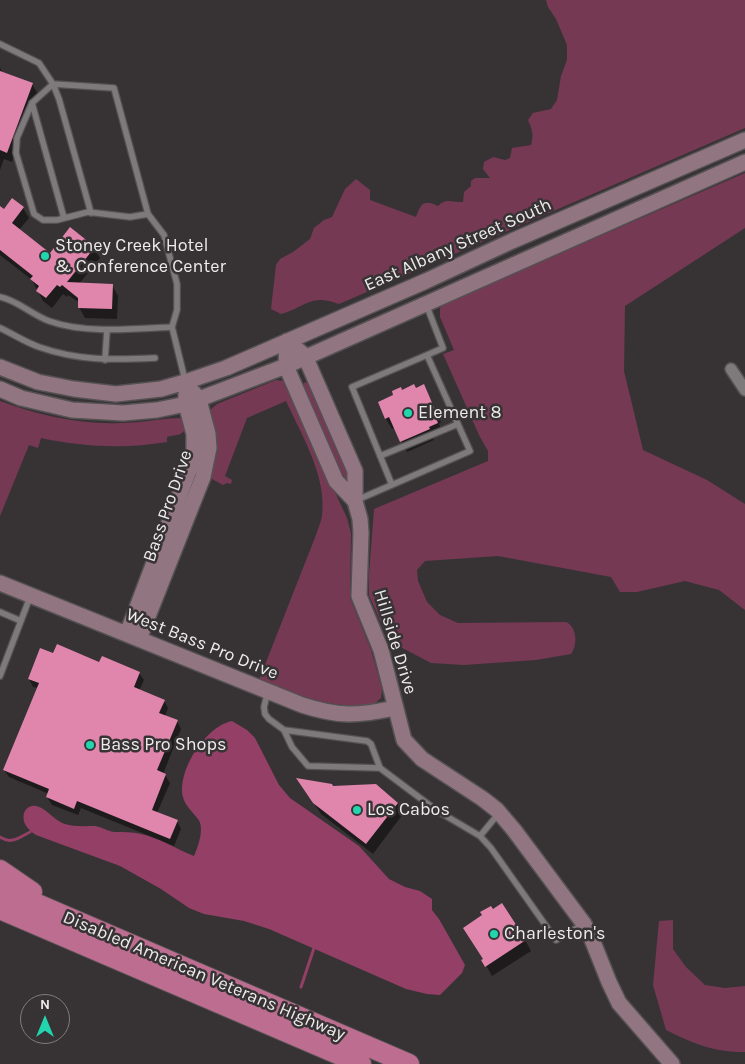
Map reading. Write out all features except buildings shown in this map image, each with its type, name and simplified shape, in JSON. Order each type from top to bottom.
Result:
[{"type":"highway","points":[[0,870],[68,918]]},
{"type":"highway","name":"Disabled American Veterans Highway","points":[[0,888],[408,1064]]},
{"type":"highway","name":"Disabled American Veterans Highway","points":[[0,909],[361,1064]]},
{"type":"street","name":"East Albany Street South","points":[[0,367],[38,382],[74,390],[116,394],[161,389],[185,382],[226,368],[745,140]]},
{"type":"street","points":[[0,389],[21,398],[72,410],[123,413],[157,410],[192,402],[286,366],[745,162]]},
{"type":"street","points":[[287,341],[305,356]]},
{"type":"street","points":[[287,341],[286,366],[336,481],[355,501]]},
{"type":"street","name":"Hillside Drive","points":[[305,356],[355,471],[355,501],[360,519],[361,533],[359,596],[381,650],[404,740],[412,750],[433,767],[483,799],[499,813],[519,836],[584,924],[619,1003],[672,1064]]},
{"type":"street","points":[[731,370],[745,390]]},
{"type":"street","name":"Bass Pro Drive","points":[[133,636],[194,457],[192,402],[185,382]]},
{"type":"street","name":"West Bass Pro Drive","points":[[0,583],[268,692],[324,712],[365,714],[395,708]]},
{"type":"lane","points":[[0,44],[38,64],[52,84],[59,99],[91,213]]},
{"type":"lane","points":[[148,214],[130,217],[91,213],[75,214],[57,220],[43,220],[34,214],[16,153],[18,138],[32,103],[52,84],[114,88],[148,214],[164,235],[177,284],[177,310],[172,327],[185,382]]},
{"type":"lane","points":[[32,103],[64,218]]},
{"type":"lane","points":[[0,297],[49,321],[82,328],[107,330],[172,327]]},
{"type":"lane","points":[[392,485],[352,387],[443,348],[425,303]]},
{"type":"lane","points":[[0,328],[38,347],[80,357],[105,360],[155,358]]},
{"type":"lane","points":[[105,360],[107,330]]},
{"type":"lane","points":[[355,501],[470,452],[427,355]]},
{"type":"lane","points":[[380,456],[458,424]]},
{"type":"lane","points":[[0,676],[31,596]]},
{"type":"lane","points":[[0,612],[21,621]]},
{"type":"lane","points":[[268,692],[264,706],[265,714],[284,730],[292,747],[308,766],[380,768]]},
{"type":"lane","points":[[284,730],[367,741],[371,744],[380,768],[436,810],[480,836],[491,848],[556,940],[584,924]]},
{"type":"lane","points":[[480,836],[499,813]]},
{"type":"shaded area","points":[[546,0],[745,0],[745,128],[339,304],[315,300],[281,314],[271,309],[276,265],[280,259],[310,239],[314,228],[324,220],[332,217],[345,189],[356,179],[370,190],[370,200],[416,217],[421,206],[426,203],[438,206],[447,201],[463,202],[464,192],[471,186],[471,181],[475,178],[490,178],[483,169],[484,162],[493,157],[505,160],[510,158],[512,148],[531,145],[532,132],[528,120],[533,113],[551,109],[557,100],[561,76],[567,60],[567,45]]},
{"type":"shaded area","points":[[745,173],[745,228],[625,306],[624,371],[643,450],[707,480],[745,504],[745,610],[719,590],[685,581],[637,592],[620,592],[611,577],[498,556],[425,561],[417,570],[418,581],[427,602],[440,615],[458,623],[566,622],[570,624],[574,632],[575,646],[571,654],[536,660],[464,665],[431,663],[389,641],[369,595],[374,509],[488,461],[488,451],[443,354],[454,350],[440,317],[440,308],[443,304]]},
{"type":"shaded area","points":[[276,380],[283,381],[347,518],[351,533],[350,598],[371,650],[382,689],[381,698],[373,705],[343,705],[314,700],[259,680],[321,521],[323,501],[321,486],[306,442],[286,401],[247,418],[225,476],[232,480],[231,484],[223,485],[212,479],[209,411],[217,404]]},
{"type":"shaded area","points":[[305,382],[309,384],[348,474],[348,482],[302,386]]},
{"type":"shaded area","points":[[0,401],[44,415],[75,421],[121,423],[183,418],[187,425],[184,432],[167,437],[167,442],[136,446],[104,446],[41,438],[38,448],[29,445],[0,516]]},
{"type":"shaded area","points":[[232,721],[247,730],[255,738],[279,785],[290,798],[359,846],[389,879],[405,887],[420,891],[432,899],[432,910],[465,965],[462,973],[440,995],[406,989],[269,929],[244,921],[204,914],[189,908],[161,889],[120,866],[36,835],[25,824],[25,811],[29,807],[36,806],[44,809],[65,824],[95,826],[114,832],[141,834],[194,856],[200,838],[201,827],[198,819],[187,806],[183,797],[184,774],[195,751],[203,740],[222,725]]},
{"type":"shaded area","points":[[673,920],[673,949],[686,967],[705,985],[725,988],[745,986],[745,1052],[713,1049],[666,1030],[653,985],[659,921]]},
{"type":"waterway","points":[[0,837],[12,840],[30,832]]},
{"type":"waterway","points":[[301,987],[314,948]]},
{"type":"place","name":"Stoney Creek Hotel & Conference Center","points":[[45,256]]},
{"type":"place","name":"Element 8","points":[[408,413]]},
{"type":"place","name":"Bass Pro Shops","points":[[90,745]]},
{"type":"place","name":"Los Cabos","points":[[357,810]]},
{"type":"place","name":"Charleston's","points":[[494,934]]}]
